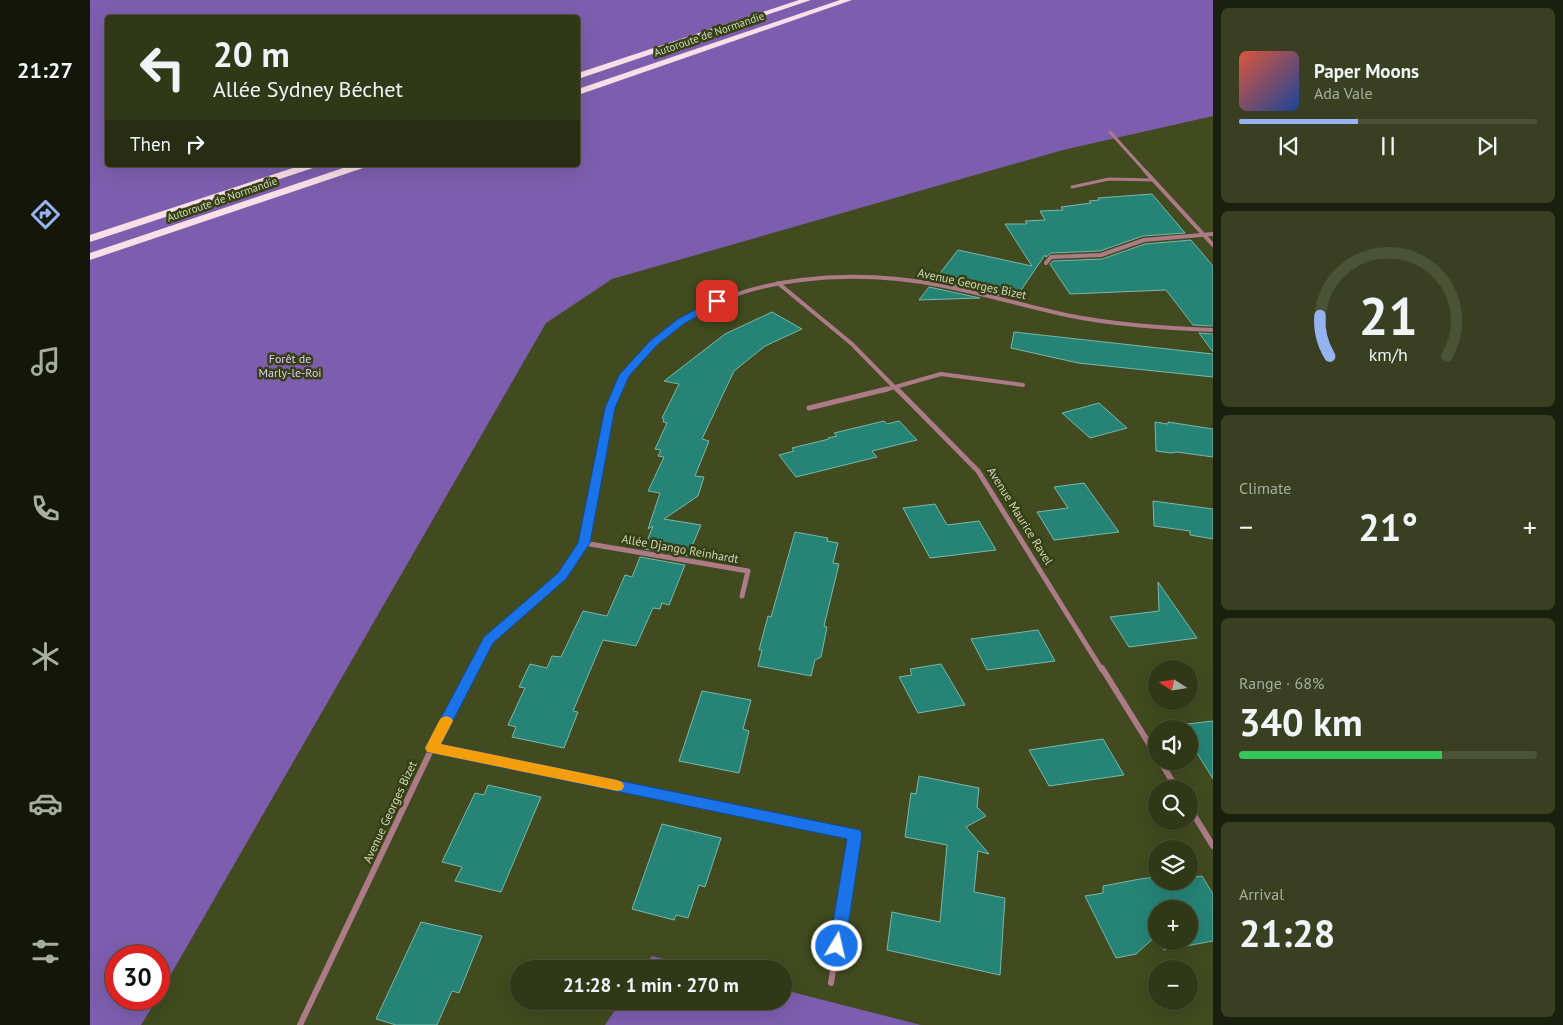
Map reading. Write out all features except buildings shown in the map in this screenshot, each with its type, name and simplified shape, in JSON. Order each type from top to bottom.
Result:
[{"type":"highway","name":"Autoroute de Normandie","points":[[580,75],[807,0]]},
{"type":"highway","name":"Autoroute de Normandie","points":[[580,91],[848,0]]},
{"type":"highway","name":"Autoroute de Normandie","points":[[90,239],[306,167]]},
{"type":"highway","name":"Autoroute de Normandie","points":[[90,257],[356,167]]},
{"type":"street","points":[[1110,132],[1213,245]]},
{"type":"street","points":[[1046,263],[1051,257],[1101,255],[1144,240],[1213,234]]},
{"type":"street","name":"Avenue Georges Bizet","points":[[300,1025],[432,748],[488,641],[562,576],[584,543],[610,408],[624,375],[654,343],[682,321],[717,301],[778,283],[842,277],[898,279],[944,286],[1058,313],[1133,326],[1213,330]]},
{"type":"street","name":"Avenue Maurice Ravel","points":[[778,283],[852,344],[978,471],[1148,742]]},
{"type":"street","points":[[809,408],[941,374],[1023,385]]},
{"type":"street","name":"Allée Django Reinhardt","points":[[584,543],[748,571],[742,596]]},
{"type":"street","points":[[432,748],[855,834],[831,983]]},
{"type":"street","points":[[1198,822],[1213,846]]},
{"type":"lane","points":[[1072,187],[1108,179],[1154,180]]},
{"type":"green space","name":"Forêt de Marly-le-Roi","points":[[90,0],[1213,0],[1213,116],[1063,150],[612,279],[546,323],[170,976],[170,945],[105,945],[105,1010],[150,1010],[141,1025],[90,1025]]},
{"type":"green space","points":[[652,956],[668,960],[649,960]]},
{"type":"green space","points":[[792,992],[921,1025],[605,1025],[615,1010],[792,1010]]},
{"type":"slow traffic","points":[[446,721],[432,748],[617,786]]},
{"type":"route","points":[[717,301],[682,321],[654,343],[624,375],[610,408],[584,543],[562,576],[488,641],[432,748],[855,834],[837,946]]}]
